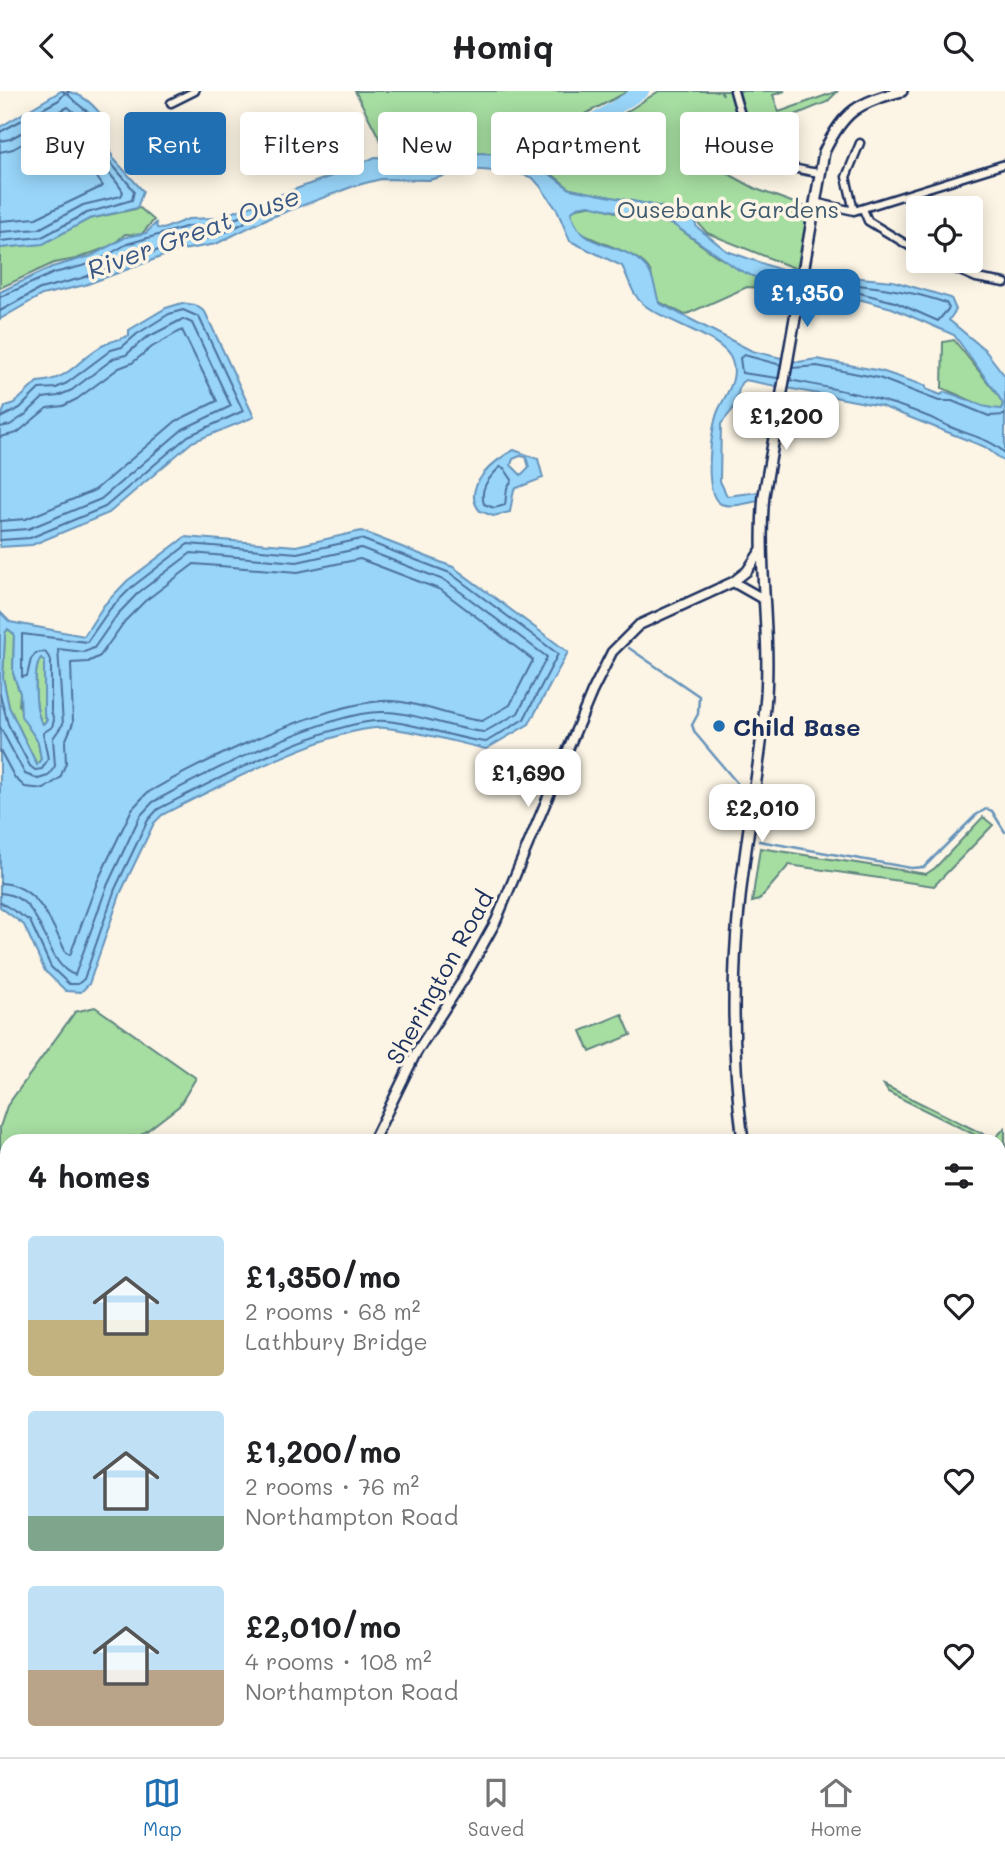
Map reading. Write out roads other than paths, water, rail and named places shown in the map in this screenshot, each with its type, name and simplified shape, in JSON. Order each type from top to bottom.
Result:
[{"type":"main road","points":[[742,1134],[735,1034],[735,968],[739,908],[766,706],[760,532],[764,495],[824,152],[844,116],[859,105],[902,91]]},
{"type":"street","points":[[172,103],[195,91]]},
{"type":"street","points":[[734,91],[752,144],[760,153],[803,171],[820,173]]},
{"type":"street","points":[[853,211],[846,177],[860,143]]},
{"type":"street","points":[[814,202],[853,211],[900,195],[971,178],[1005,165]]},
{"type":"street","points":[[863,209],[868,221],[906,244]]},
{"type":"street","points":[[965,273],[976,278],[1005,283]]},
{"type":"street","name":"Sherington Road","points":[[376,1134],[416,1053],[465,977],[496,921],[592,692],[612,652],[639,625],[733,582],[747,571],[761,550]]},
{"type":"street","points":[[733,582],[763,599]]},
{"type":"water","points":[[61,91],[82,97],[99,112],[25,112]]},
{"type":"water","points":[[21,115],[21,175],[110,175],[110,150],[124,170],[124,175],[128,175],[143,191],[137,208],[89,219],[43,244],[0,248],[0,127]]},
{"type":"water","points":[[477,153],[491,153],[491,171],[477,170]]},
{"type":"water","name":"River Great Ouse","points":[[378,157],[378,175],[448,175],[429,180],[381,179],[354,186],[264,220],[216,244],[177,251],[85,285],[42,295],[0,319],[0,292],[52,267],[91,256],[126,237],[146,233],[156,223],[157,228],[163,229],[188,219],[217,218],[334,175],[364,175],[364,162]]},
{"type":"water","points":[[524,175],[551,175],[570,189],[653,205],[693,219],[697,227],[727,251],[784,271],[893,281],[951,298],[956,310],[949,320],[984,349],[1005,376],[1005,462],[985,447],[881,406],[745,380],[741,383],[733,409],[721,424],[720,481],[727,496],[759,492],[758,501],[721,504],[715,498],[712,488],[710,460],[715,419],[734,375],[732,361],[727,352],[706,337],[643,304],[633,291],[622,266],[570,241],[557,210],[533,178]],"holes":[[[589,205],[674,225],[739,270],[786,291],[843,295],[892,308],[954,335],[998,395],[1003,404],[1001,409],[986,407],[944,392],[941,395],[926,389],[926,386],[881,371],[817,359],[798,362],[752,351],[659,303],[649,271],[629,254],[585,235],[571,213],[577,207]]]},
{"type":"water","points":[[182,303],[195,305],[205,312],[254,417],[192,442],[109,513],[32,545],[0,547],[0,419],[5,407],[16,402],[37,382],[60,377],[98,348],[129,335],[129,330],[166,308]]},
{"type":"water","points":[[514,450],[538,459],[543,478],[514,489],[510,512],[493,516],[480,511],[474,493],[482,475]],"holes":[[[526,457],[529,467],[521,475],[511,465],[513,459]]]},
{"type":"water","points":[[361,531],[453,567],[568,652],[529,724],[486,749],[398,729],[365,729],[307,747],[162,815],[154,823],[121,892],[89,984],[81,992],[66,991],[45,971],[24,925],[0,907],[0,612],[10,622],[84,636],[104,605],[127,581],[185,537],[296,546]],"holes":[[[8,629],[14,634],[13,673],[20,693],[21,716],[38,742],[41,759],[37,765],[9,707],[3,678],[5,633]],[[41,658],[44,661],[44,714],[47,720],[43,724],[38,711],[36,691],[38,663]]]},
{"type":"waterway","points":[[608,112],[642,91]]},
{"type":"waterway","points":[[629,648],[699,696],[698,714],[692,725],[695,733],[742,789]]},
{"type":"waterway","points":[[759,841],[911,868],[924,867],[976,815],[986,809],[992,811],[1005,832]]},
{"type":"place","name":"Child Base","points":[[719,726]]},
{"type":"park label","name":"Ousebank Gardens","points":[[728,208]]}]
